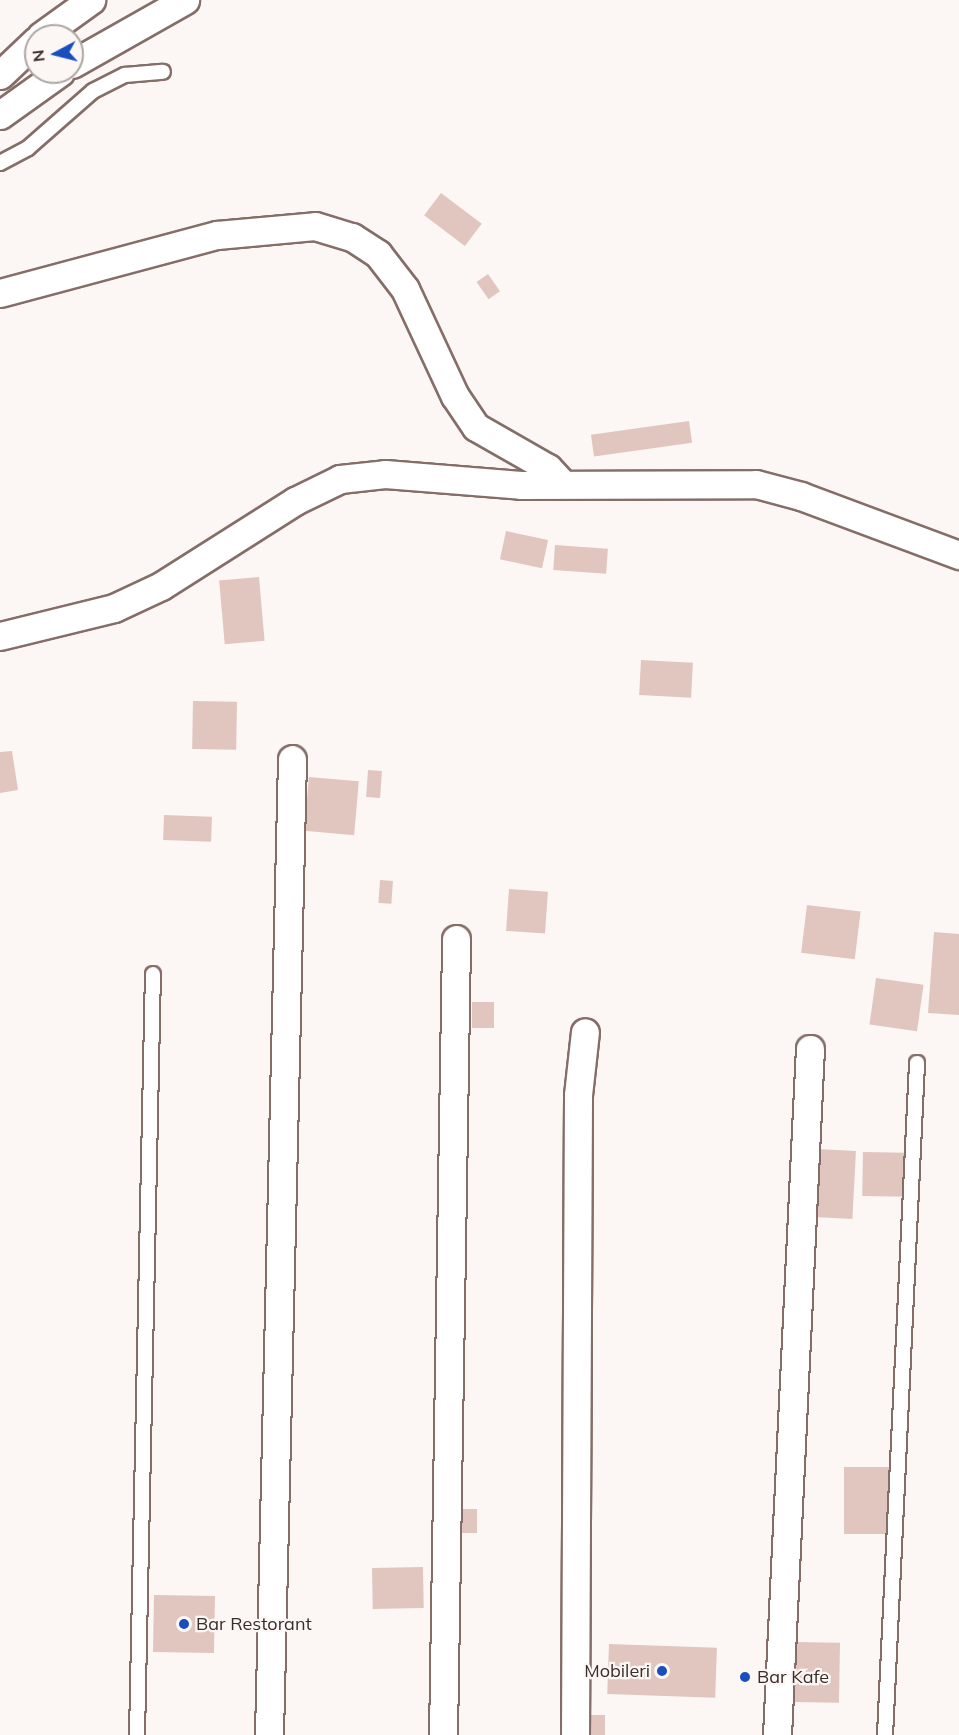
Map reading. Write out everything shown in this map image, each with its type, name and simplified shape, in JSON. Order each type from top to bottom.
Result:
[{"type":"street","points":[[58,24],[91,0]]},
{"type":"street","points":[[84,57],[185,0]]},
{"type":"street","points":[[0,75],[24,52]]},
{"type":"street","points":[[0,115],[43,84]]},
{"type":"street","points":[[0,292],[217,235],[315,226],[352,237],[378,254],[405,289],[454,396],[476,427],[548,468],[563,484]]},
{"type":"street","points":[[0,636],[114,608],[161,586],[295,501],[340,479],[424,475],[476,484],[756,484],[801,496],[959,555]]},
{"type":"street","points":[[269,1735],[292,759]]},
{"type":"street","points":[[443,1735],[456,939]]},
{"type":"street","points":[[575,1735],[579,1095],[585,1032]]},
{"type":"street","points":[[777,1735],[810,1049]]},
{"type":"lane","points":[[0,163],[28,148],[93,91],[125,75],[163,72]]},
{"type":"lane","points":[[137,1735],[153,974]]},
{"type":"lane","points":[[885,1735],[917,1063]]},
{"type":"building","points":[[441,193],[482,224],[465,246],[424,215]]},
{"type":"building","points":[[488,274],[500,291],[489,299],[477,282]]},
{"type":"building","points":[[689,421],[692,443],[594,457],[591,435]]},
{"type":"building","points":[[506,531],[548,540],[542,568],[500,559]]},
{"type":"building","points":[[555,545],[608,549],[606,574],[553,570]]},
{"type":"building","points":[[259,577],[265,641],[225,644],[219,580]]},
{"type":"building","points":[[641,660],[693,663],[691,698],[639,695]]},
{"type":"building","points":[[193,701],[237,702],[236,750],[192,749]]},
{"type":"building","points":[[12,751],[18,790],[0,793],[0,752]]},
{"type":"building","points":[[368,770],[382,771],[380,798],[366,797]]},
{"type":"building","points":[[309,777],[359,781],[354,835],[304,831]]},
{"type":"building","points":[[164,815],[212,817],[211,842],[163,840]]},
{"type":"building","points":[[380,880],[393,881],[391,904],[378,903]]},
{"type":"building","points":[[509,889],[548,892],[545,934],[506,931]]},
{"type":"building","points":[[807,905],[861,912],[855,959],[801,953]]},
{"type":"building","points":[[934,932],[959,934],[959,1015],[928,1013]]},
{"type":"building","points":[[876,978],[924,985],[917,1031],[869,1025]]},
{"type":"building","points":[[472,1002],[494,1002],[494,1028],[472,1028]]},
{"type":"building","points":[[817,1149],[856,1151],[852,1219],[813,1217]]},
{"type":"building","points":[[863,1152],[907,1153],[906,1197],[862,1196]]},
{"type":"building","points":[[844,1467],[890,1467],[890,1534],[844,1534]]},
{"type":"building","points":[[458,1509],[477,1509],[477,1533],[458,1533]]},
{"type":"building","points":[[423,1567],[424,1608],[373,1609],[372,1568]]},
{"type":"building","name":"Bar Restorant","points":[[154,1595],[215,1596],[214,1653],[153,1652]]},
{"type":"building","points":[[795,1642],[840,1643],[839,1703],[794,1702]]},
{"type":"building","name":"Mobileri","points":[[609,1644],[717,1648],[715,1698],[607,1694]]},
{"type":"building","points":[[587,1715],[605,1715],[605,1735],[587,1735]]},
{"type":"place","name":"Bar Restorant","points":[[184,1624]]},
{"type":"place","name":"Mobileri","points":[[662,1671]]},
{"type":"place","name":"Bar Kafe","points":[[745,1677]]}]
